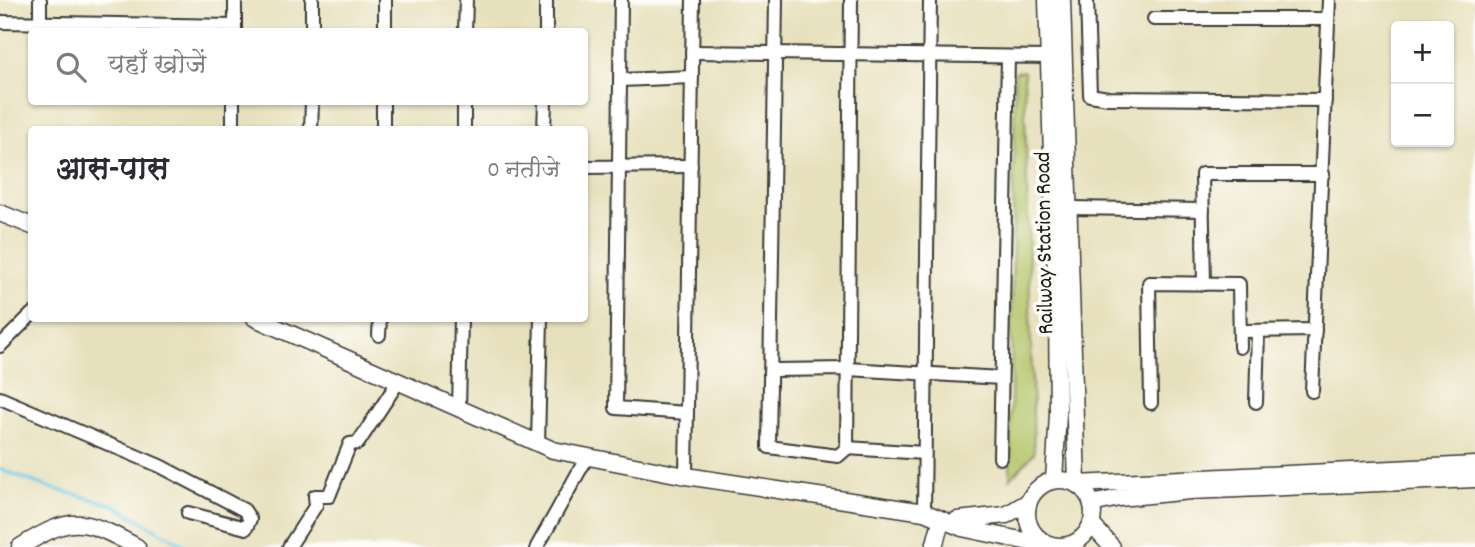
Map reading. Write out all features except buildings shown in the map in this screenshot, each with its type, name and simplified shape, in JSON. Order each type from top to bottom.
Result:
[{"type":"street","points":[[40,0],[40,23]]},
{"type":"street","points":[[235,0],[235,28]]},
{"type":"street","points":[[312,0],[312,28]]},
{"type":"street","points":[[384,28],[385,0]]},
{"type":"street","points":[[465,28],[466,0]]},
{"type":"street","points":[[546,0],[546,28]]},
{"type":"street","points":[[621,0],[616,408],[687,412]]},
{"type":"street","points":[[686,476],[693,0]]},
{"type":"street","points":[[776,0],[769,447],[838,456],[847,448],[924,452]]},
{"type":"street","points":[[847,448],[851,0]]},
{"type":"street","points":[[924,512],[930,0]]},
{"type":"street","name":"Railway Station Road","points":[[1047,0],[1057,350],[1054,480]]},
{"type":"street","name":"Railway Station Road","points":[[1062,0],[1077,484]]},
{"type":"street","points":[[1087,0],[1090,95],[1108,98],[1325,100]]},
{"type":"street","points":[[1312,391],[1329,0]]},
{"type":"street","points":[[1154,19],[1328,19]]},
{"type":"street","points":[[0,22],[202,28]]},
{"type":"street","points":[[692,52],[1049,57]]},
{"type":"street","points":[[1000,458],[1009,58]]},
{"type":"street","points":[[621,80],[692,77]]},
{"type":"street","points":[[233,105],[233,126]]},
{"type":"street","points":[[312,105],[312,126]]},
{"type":"street","points":[[383,105],[383,126]]},
{"type":"street","points":[[464,105],[464,126]]},
{"type":"street","points":[[544,126],[545,105]]},
{"type":"street","points":[[588,166],[691,166]]},
{"type":"street","points":[[1204,284],[1202,174],[1323,174]]},
{"type":"street","points":[[1069,208],[1203,210]]},
{"type":"street","points":[[0,213],[28,224]]},
{"type":"street","points":[[1152,403],[1149,284],[1239,284],[1240,347]]},
{"type":"street","points":[[0,346],[28,318]]},
{"type":"street","points":[[264,322],[538,444],[587,457],[686,476],[924,512],[941,521],[1063,546],[1072,544],[1087,533],[1091,524],[1092,504],[1077,484]]},
{"type":"street","points":[[379,335],[380,322]]},
{"type":"street","points":[[459,409],[461,322]]},
{"type":"street","points":[[538,444],[541,322]]},
{"type":"street","points":[[1240,331],[1315,330]]},
{"type":"street","points":[[1256,402],[1258,331]]},
{"type":"street","points":[[770,373],[774,370],[848,369],[1001,378]]},
{"type":"street","points":[[289,547],[316,505],[315,496],[329,496],[350,444],[358,443],[398,382]]},
{"type":"street","points":[[0,398],[160,466],[244,510],[250,519],[246,528],[188,513]]},
{"type":"street","points":[[537,547],[587,457]]},
{"type":"street","points":[[1049,545],[1031,530],[1026,511],[1028,502],[1038,487],[1054,480],[1077,484],[1475,465]]},
{"type":"street","points":[[1092,504],[1119,498],[1190,491],[1475,479]]},
{"type":"street","points":[[941,521],[1006,514],[1028,502]]},
{"type":"street","points":[[934,547],[941,521]]},
{"type":"street","points":[[20,547],[53,526],[77,523],[103,529],[137,547]]},
{"type":"street","points":[[1091,524],[1112,547]]},
{"type":"green space","points":[[1024,71],[1034,453],[1010,479],[1015,72]]},
{"type":"waterway","points":[[0,469],[44,486],[114,505],[187,547]]}]
